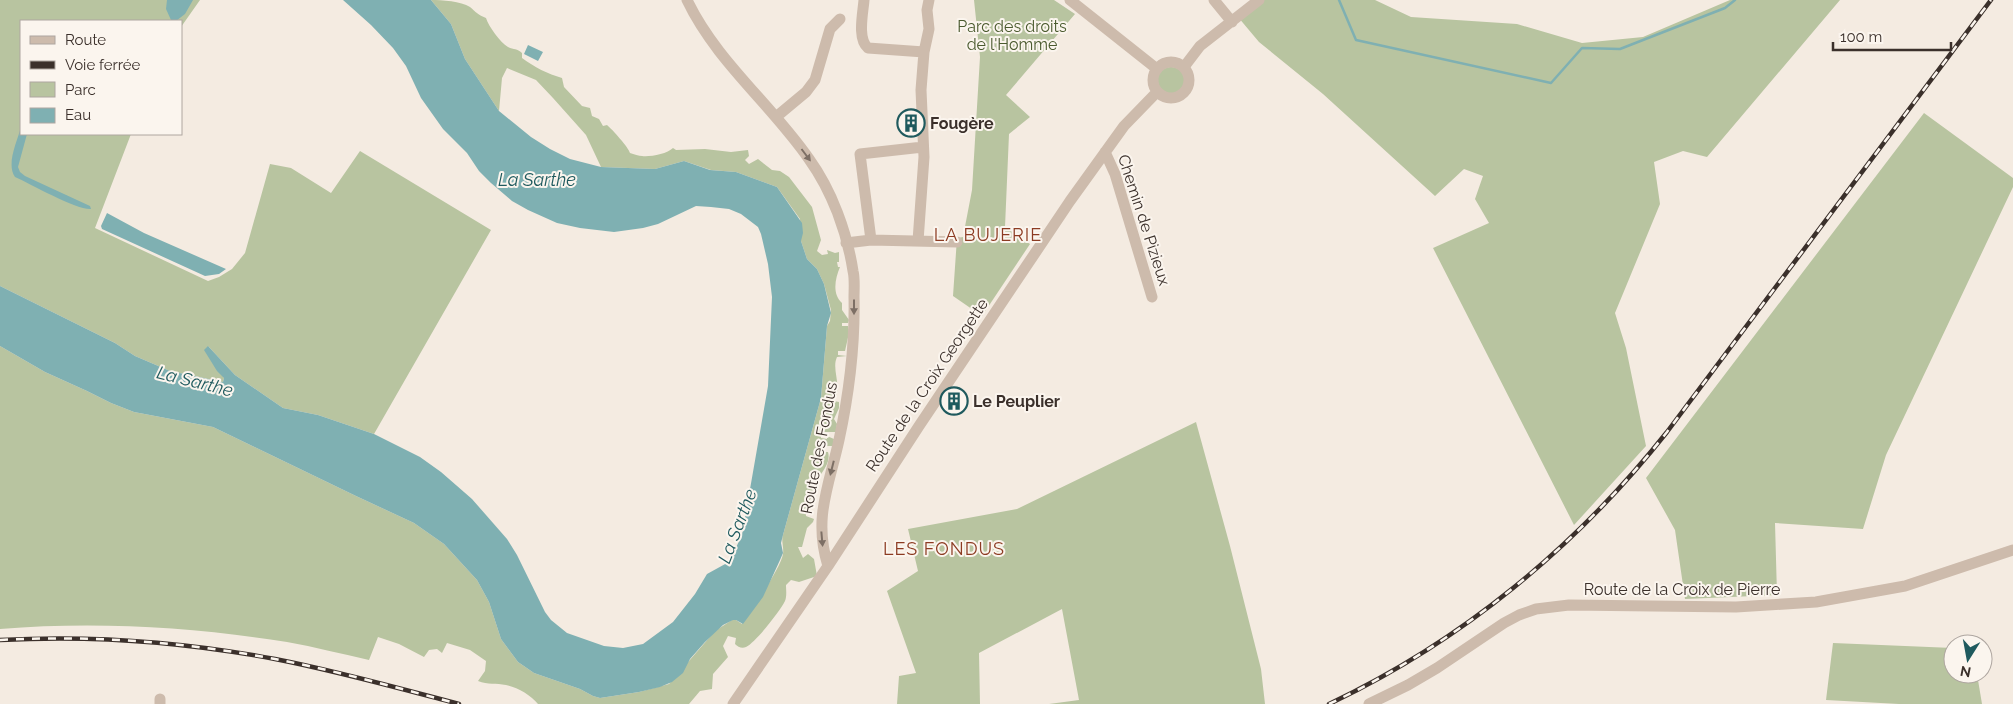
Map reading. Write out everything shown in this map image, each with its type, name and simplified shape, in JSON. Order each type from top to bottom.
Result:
[{"type":"street","name":"Route des Fondus","points":[[687,0],[701,26],[809,158],[839,214],[854,271],[853,337],[845,411],[822,512],[822,549],[828,566]]},
{"type":"street","points":[[864,0],[862,35],[865,46],[868,48],[924,52]]},
{"type":"street","points":[[918,240],[923,178],[921,90],[924,52],[929,29],[928,0]]},
{"type":"street","points":[[1070,0],[1157,69]]},
{"type":"street","points":[[1214,0],[1232,22]]},
{"type":"street","points":[[1184,67],[1200,46],[1259,0]]},
{"type":"street","points":[[776,117],[806,92],[815,80],[830,29],[840,19]]},
{"type":"street","points":[[1173,62],[1184,67],[1189,78],[1188,88],[1184,93],[1179,97],[1168,98],[1157,92],[1153,81],[1157,69],[1162,65],[1173,62]]},
{"type":"street","name":"Route de la Croix Georgette","points":[[733,704],[828,566],[1008,292],[1124,126],[1157,92]]},
{"type":"street","points":[[870,240],[860,154],[923,147]]},
{"type":"street","name":"Chemin de Pizieux","points":[[1105,152],[1115,174],[1152,297]]},
{"type":"street","points":[[846,243],[870,240],[957,242]]},
{"type":"street","name":"Route de la Croix de Pierre","points":[[1369,704],[1437,668],[1504,623],[1536,609],[1569,606],[1736,608],[1816,602],[1905,586],[2013,550]]},
{"type":"green space","points":[[0,0],[200,0],[182,26],[182,20],[20,20],[20,135],[131,135],[95,228],[208,281],[232,269],[245,253],[270,164],[291,168],[331,193],[360,151],[491,230],[374,434],[318,415],[283,408],[235,375],[208,346],[224,378],[223,382],[170,371],[135,356],[115,343],[0,286]]},
{"type":"green space","points":[[431,0],[462,3],[486,18],[495,34],[505,45],[520,51],[522,58],[536,67],[562,78],[564,87],[582,106],[590,108],[592,116],[599,119],[603,126],[607,125],[609,127],[624,143],[630,153],[649,156],[663,153],[673,148],[676,150],[705,149],[731,152],[748,150],[749,156],[745,160],[749,164],[758,159],[772,170],[780,171],[789,177],[812,207],[821,240],[817,251],[822,255],[828,254],[827,250],[835,253],[839,252],[839,262],[837,262],[838,267],[840,267],[836,281],[836,291],[842,303],[842,310],[849,320],[848,323],[842,323],[842,326],[848,326],[849,333],[845,351],[838,351],[838,355],[847,356],[837,357],[835,367],[837,390],[834,401],[839,402],[839,408],[834,419],[837,424],[836,432],[821,432],[821,438],[827,439],[827,436],[834,439],[833,446],[824,446],[823,452],[828,452],[828,462],[812,487],[813,496],[806,504],[810,511],[806,511],[806,516],[814,519],[807,528],[802,547],[798,547],[803,558],[808,554],[814,559],[817,576],[799,582],[791,580],[786,585],[786,597],[782,606],[761,633],[746,647],[737,646],[735,644],[736,638],[728,636],[723,646],[728,657],[713,674],[712,689],[700,691],[689,704],[538,704],[524,692],[515,688],[478,681],[485,671],[486,661],[470,650],[447,643],[442,653],[437,649],[429,650],[424,657],[399,644],[378,637],[369,660],[287,642],[180,629],[72,626],[0,629],[0,346],[45,372],[134,412],[213,427],[414,523],[444,544],[477,580],[489,602],[501,639],[518,662],[534,673],[580,689],[593,696],[600,698],[639,692],[669,684],[715,631],[732,620],[742,624],[772,579],[781,560],[783,554],[783,535],[821,398],[827,326],[830,321],[831,310],[824,284],[817,269],[807,259],[801,241],[800,219],[777,187],[736,172],[711,170],[684,161],[655,169],[601,167],[586,135],[536,80],[507,68],[502,78],[499,111],[465,59],[451,24]]},
{"type":"green space","name":"Parc des droits de l'Homme","points":[[974,0],[1054,0],[1075,14],[1006,95],[1030,117],[1009,134],[1005,227],[1030,244],[982,316],[953,296],[957,238],[963,237],[972,190],[980,57]]},
{"type":"green space","points":[[1261,0],[1375,0],[1411,17],[1517,24],[1582,43],[1643,37],[1730,0],[1840,0],[1707,157],[1683,151],[1654,162],[1660,204],[1615,313],[1626,348],[1646,446],[1574,525],[1433,248],[1489,223],[1475,199],[1483,176],[1464,169],[1435,196],[1323,94],[1259,42],[1238,17]]},
{"type":"green space","points":[[1171,67],[1181,71],[1185,81],[1181,91],[1171,95],[1161,91],[1157,81],[1161,71]]},
{"type":"green space","points":[[1924,113],[2013,178],[2013,187],[1886,455],[1863,529],[1775,523],[1777,595],[1685,599],[1675,530],[1646,478]]},
{"type":"green space","points":[[1196,422],[1261,669],[1265,704],[1049,704],[1079,700],[1062,609],[979,653],[980,704],[897,704],[899,676],[916,673],[887,591],[918,571],[908,529],[1017,509]]},
{"type":"green space","points":[[1833,643],[1943,648],[1943,684],[1979,684],[1982,704],[1899,704],[1826,700]]},
{"type":"water","points":[[167,0],[193,0],[185,14],[177,20],[171,20],[166,9]]},
{"type":"water","name":"La Sarthe","points":[[343,0],[431,0],[451,24],[465,59],[499,111],[531,137],[570,159],[601,167],[655,169],[684,161],[710,170],[736,172],[777,187],[802,223],[803,233],[801,241],[807,259],[817,269],[824,284],[831,313],[827,326],[821,398],[781,543],[783,553],[763,597],[743,624],[733,620],[723,625],[690,659],[683,673],[672,682],[639,692],[600,698],[534,673],[518,662],[501,639],[489,602],[477,580],[444,544],[414,523],[213,427],[134,412],[45,372],[0,346],[0,286],[115,343],[135,356],[170,371],[223,382],[224,378],[217,371],[204,350],[208,346],[235,375],[283,408],[318,415],[374,434],[420,457],[441,472],[472,499],[507,539],[545,612],[551,620],[567,633],[604,646],[623,648],[643,644],[673,622],[695,594],[707,574],[727,563],[731,558],[742,535],[768,386],[772,297],[768,264],[758,227],[741,214],[729,209],[711,207],[696,206],[658,224],[614,232],[557,223],[528,210],[512,201],[479,171],[467,153],[443,129],[421,98],[406,66],[393,48]]},
{"type":"water","points":[[528,45],[543,52],[538,61],[524,54]]},
{"type":"water","points":[[20,130],[20,135],[27,135],[18,167],[20,172],[90,206],[91,209],[65,201],[15,177],[12,159]]},
{"type":"water","points":[[107,213],[144,233],[226,269],[219,274],[205,276],[102,229],[101,226]]},
{"type":"waterway","points":[[1339,0],[1356,40],[1551,83],[1582,48],[1620,49],[1725,8],[1735,0]]},
{"type":"railway","points":[[1329,704],[1378,679],[1425,651],[1470,621],[1514,588],[1555,552],[1632,474],[1667,432],[1991,0]]},
{"type":"railway","points":[[0,640],[104,639],[207,648],[275,659],[321,669],[459,704]]},
{"type":"place","name":"Fougère","points":[[911,123]]},
{"type":"place","name":"Le Peuplier","points":[[954,401]]},
{"type":"district","name":"LA BUJERIE","points":[[988,234]]},
{"type":"district","name":"LES FONDUS","points":[[944,548]]}]
